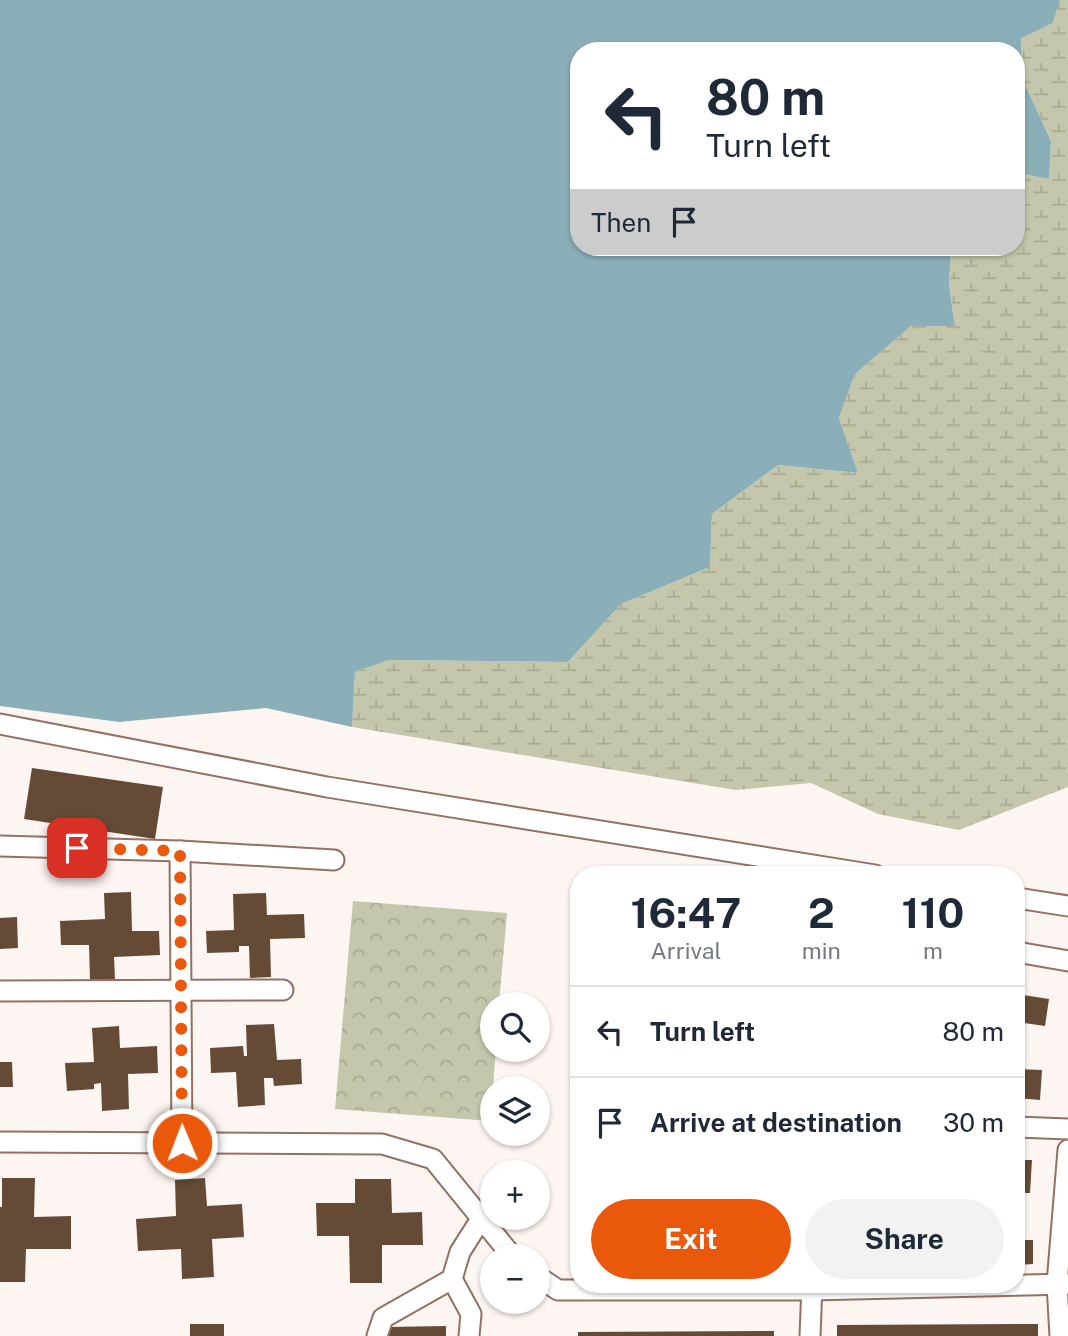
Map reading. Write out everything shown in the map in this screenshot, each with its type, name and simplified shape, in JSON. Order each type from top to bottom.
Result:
[{"type":"street","points":[[0,724],[327,786],[820,866]]},
{"type":"street","points":[[0,846],[180,851],[334,860]]},
{"type":"street","points":[[180,851],[182,1143]]},
{"type":"street","points":[[1025,899],[1068,906]]},
{"type":"street","points":[[1025,953],[1068,961]]},
{"type":"street","points":[[0,991],[283,990]]},
{"type":"street","points":[[1025,1127],[1068,1129]]},
{"type":"street","points":[[0,1142],[382,1144],[433,1159],[480,1218]]},
{"type":"street","points":[[1060,1336],[1068,1150]]},
{"type":"street","points":[[377,1336],[383,1318],[452,1279],[460,1252],[480,1221]]},
{"type":"street","points":[[490,1230],[502,1244]]},
{"type":"street","points":[[452,1279],[471,1314],[470,1336]]},
{"type":"street","points":[[1025,1284],[1062,1284]]},
{"type":"street","points":[[550,1285],[558,1290],[570,1290]]},
{"type":"street","points":[[810,1336],[812,1293]]},
{"type":"green space","points":[[1060,0],[1068,0],[1068,787],[959,830],[878,814],[811,783],[736,790],[352,727],[355,672],[389,660],[568,662],[621,604],[710,567],[712,514],[778,465],[858,473],[839,418],[855,374],[911,326],[955,326],[949,285],[951,256],[1025,256],[1025,174],[1049,179],[1051,141],[1025,85],[1025,42],[1021,42],[1021,37],[1053,23]]},
{"type":"green space","points":[[353,901],[507,913],[500,992],[480,992],[480,1062],[495,1062],[494,1076],[480,1076],[480,1120],[335,1109]]},
{"type":"water","points":[[0,0],[1060,0],[1053,23],[1021,38],[1021,42],[570,42],[570,256],[951,256],[949,285],[955,326],[911,326],[855,374],[839,418],[858,473],[778,465],[712,514],[710,567],[621,604],[568,662],[389,660],[355,672],[352,727],[266,708],[119,722],[0,706]]},
{"type":"water","points":[[1025,85],[1051,141],[1049,179],[1025,174]]},
{"type":"building","points":[[32,768],[163,787],[155,839],[24,819]]},
{"type":"building","points":[[131,892],[132,931],[159,931],[160,955],[114,957],[115,979],[90,980],[89,945],[61,945],[60,921],[105,919],[104,893]]},
{"type":"building","points":[[266,893],[267,915],[304,914],[305,938],[270,939],[271,977],[250,978],[249,946],[239,946],[239,952],[207,953],[206,931],[234,930],[233,894]]},
{"type":"building","points":[[17,917],[18,948],[0,949],[0,918]]},
{"type":"building","points":[[1025,995],[1049,999],[1045,1026],[1025,1023]]},
{"type":"building","points":[[274,1024],[277,1060],[301,1059],[302,1084],[274,1086],[273,1078],[264,1078],[265,1105],[238,1107],[236,1072],[211,1073],[210,1048],[243,1046],[244,1056],[247,1056],[246,1025]]},
{"type":"building","points":[[119,1026],[120,1048],[157,1046],[158,1073],[128,1074],[129,1109],[102,1111],[101,1083],[94,1084],[94,1089],[67,1091],[65,1063],[94,1062],[92,1028]]},
{"type":"building","points":[[0,1062],[12,1062],[13,1087],[0,1087]]},
{"type":"building","points":[[1025,1069],[1042,1070],[1040,1100],[1025,1099]]},
{"type":"building","points":[[1025,1160],[1032,1160],[1030,1193],[1025,1193]]},
{"type":"building","points":[[2,1178],[35,1178],[34,1217],[71,1216],[71,1249],[26,1249],[25,1282],[0,1282]]},
{"type":"building","points":[[205,1178],[207,1206],[242,1204],[244,1237],[212,1239],[214,1277],[182,1279],[181,1249],[138,1251],[136,1219],[176,1216],[175,1180]]},
{"type":"building","points":[[355,1179],[391,1179],[392,1213],[422,1212],[423,1245],[382,1245],[382,1283],[350,1283],[349,1236],[317,1236],[316,1203],[355,1203]]},
{"type":"building","points":[[1025,1240],[1033,1240],[1033,1264],[1025,1264]]},
{"type":"building","points":[[190,1324],[224,1324],[224,1336],[190,1336]]},
{"type":"building","points":[[1038,1324],[1038,1336],[837,1336],[837,1325]]},
{"type":"building","points":[[446,1326],[446,1336],[388,1336],[388,1327]]},
{"type":"building","points":[[774,1331],[774,1336],[578,1336],[578,1332]]},
{"type":"route","points":[[77,848],[180,851],[182,1143]]}]
